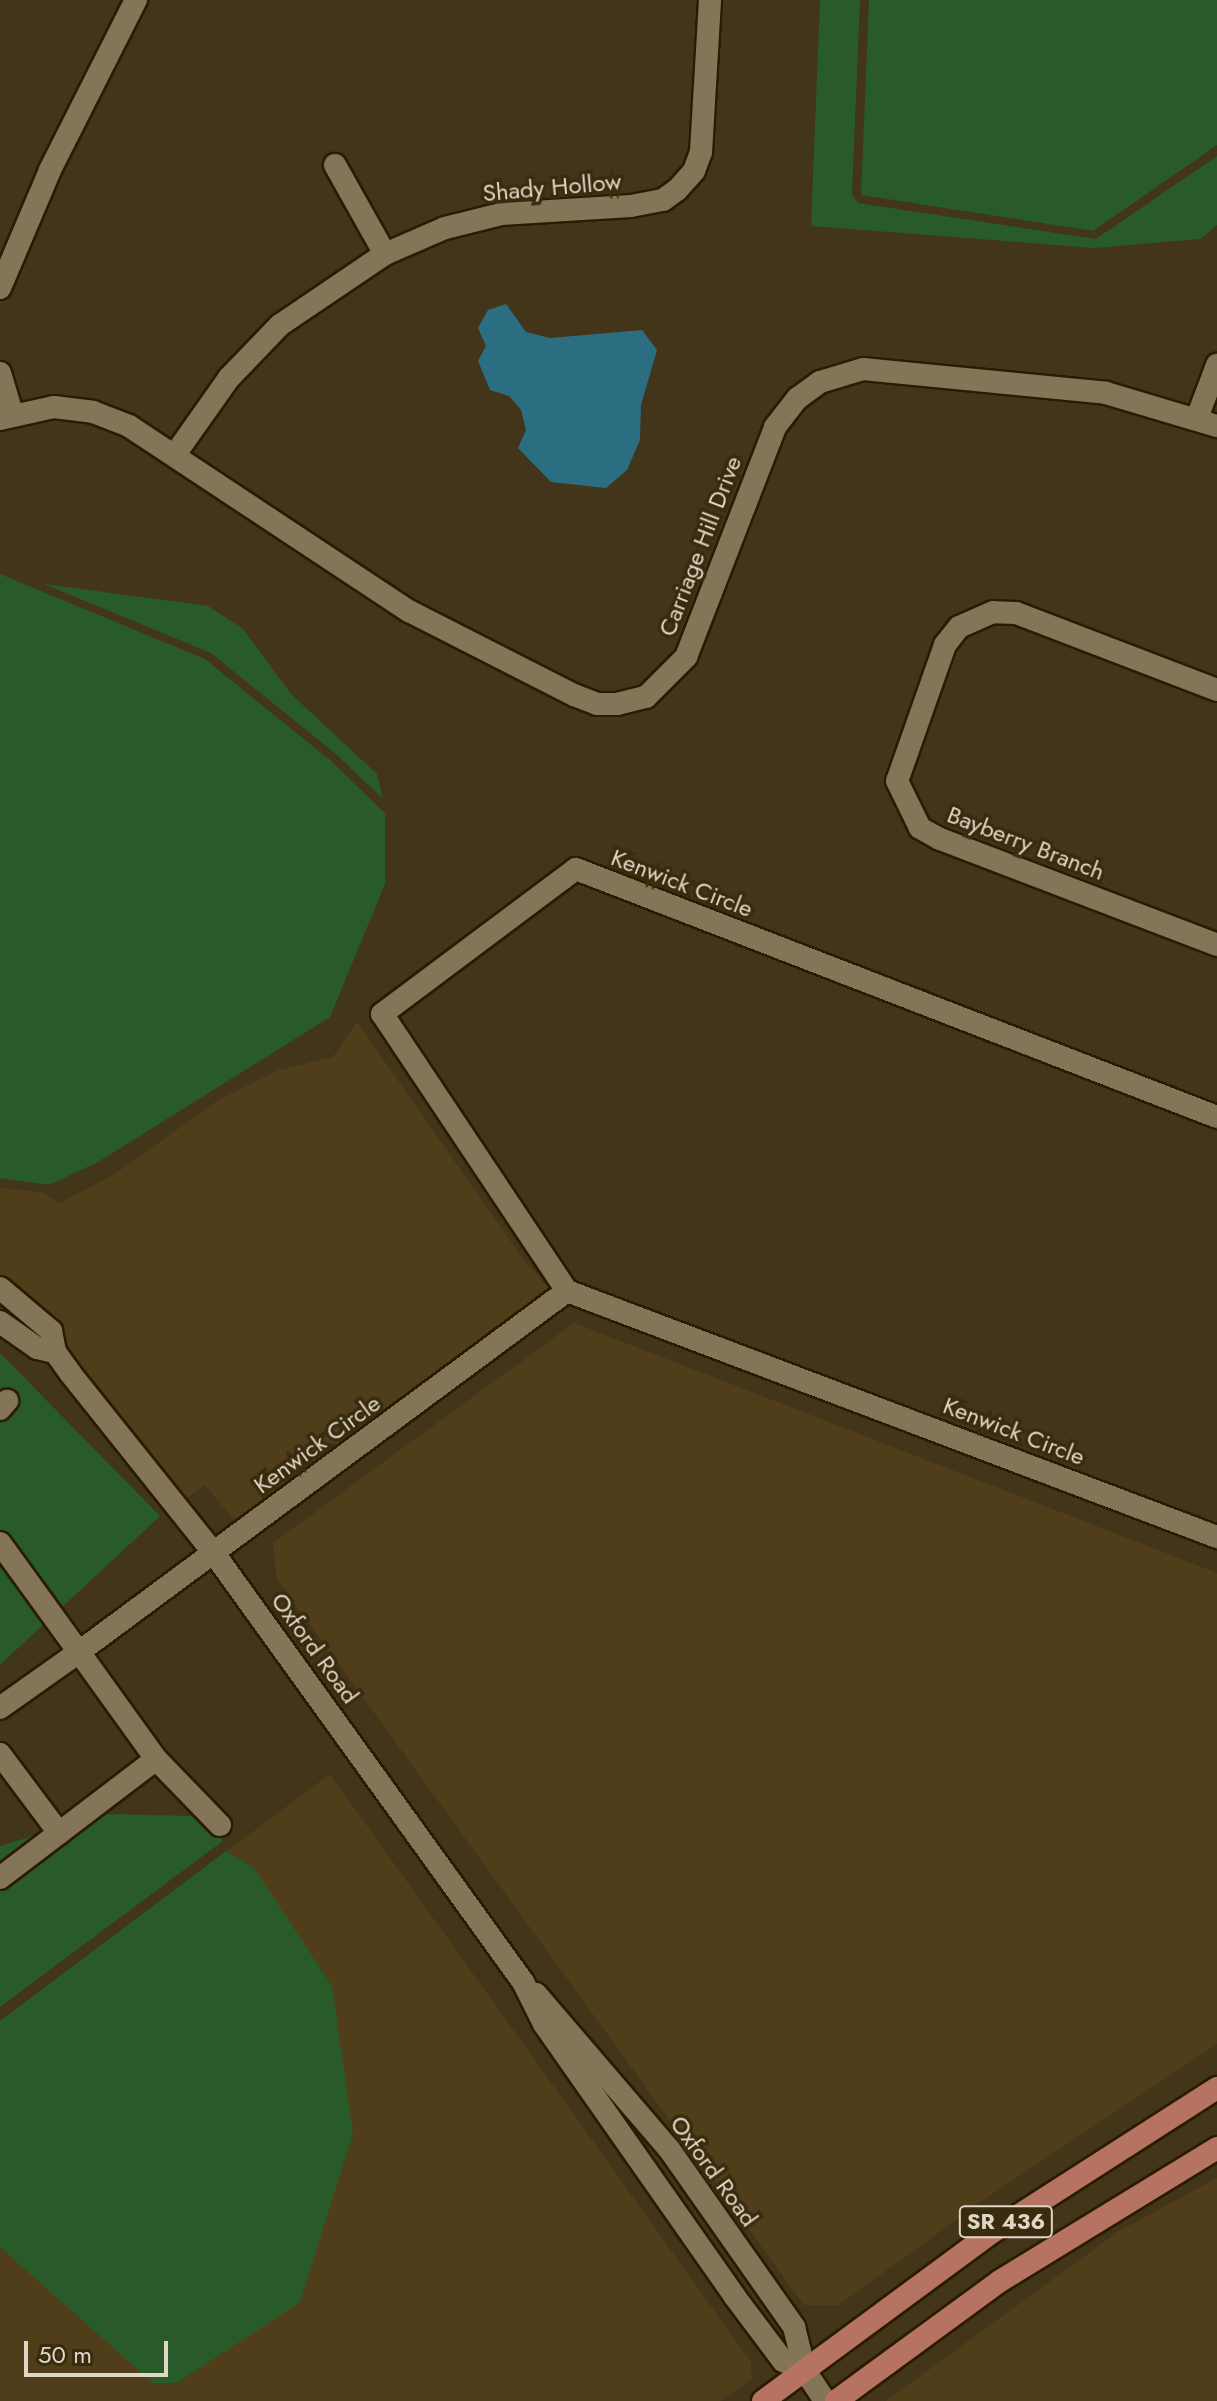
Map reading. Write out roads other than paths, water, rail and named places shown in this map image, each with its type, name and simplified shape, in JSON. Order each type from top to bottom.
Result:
[{"type":"main road","name":"SR 436","points":[[763,2401],[1051,2191],[1217,2088]]},
{"type":"main road","points":[[1210,2151],[1217,2135]]},
{"type":"main road","name":"SR 436","points":[[836,2401],[1000,2281],[1210,2151]]},
{"type":"street","points":[[0,288],[50,170],[136,0]]},
{"type":"street","name":"Shady Hollow","points":[[176,453],[229,378],[280,325],[385,254],[445,228],[501,214],[631,206],[663,200],[677,190],[694,171],[701,152],[710,0]]},
{"type":"street","points":[[335,165],[385,254]]},
{"type":"street","points":[[1207,422],[1217,365]]},
{"type":"street","name":"Carriage Hill Drive","points":[[6,416],[54,407],[93,412],[176,453],[409,611],[597,704],[617,704],[646,697],[686,657],[775,427],[798,398],[820,382],[863,369],[901,371],[1106,393],[1207,422]]},
{"type":"street","points":[[0,373],[6,416]]},
{"type":"street","name":"Bayberry Branch","points":[[1217,690],[1016,613],[993,612],[959,627],[945,645],[897,781],[920,828],[940,839],[1217,945]]},
{"type":"street","name":"Kenwick Circle","points":[[1217,1117],[576,869],[382,1014],[567,1291],[1217,1537]]},
{"type":"street","name":"Oxford Road","points":[[0,1288],[51,1331],[55,1352],[213,1552],[523,1982],[544,2024],[735,2297],[783,2361],[805,2371]]},
{"type":"street","name":"Kenwick Circle","points":[[0,1708],[567,1291]]},
{"type":"street","name":"Oxford Road","points":[[0,1322],[37,1348],[55,1352]]},
{"type":"street","points":[[0,1543],[156,1759],[220,1825]]},
{"type":"street","points":[[0,1754],[59,1833]]},
{"type":"street","points":[[0,1878],[156,1759]]},
{"type":"street","name":"Oxford Road","points":[[523,1982],[557,2014],[669,2149],[794,2327],[805,2371],[825,2401]]},
{"type":"water","points":[[506,304],[526,332],[550,338],[642,330],[657,350],[641,405],[640,440],[627,470],[606,488],[551,482],[518,448],[526,430],[521,410],[509,396],[490,390],[478,361],[486,346],[478,328],[488,310]]}]
